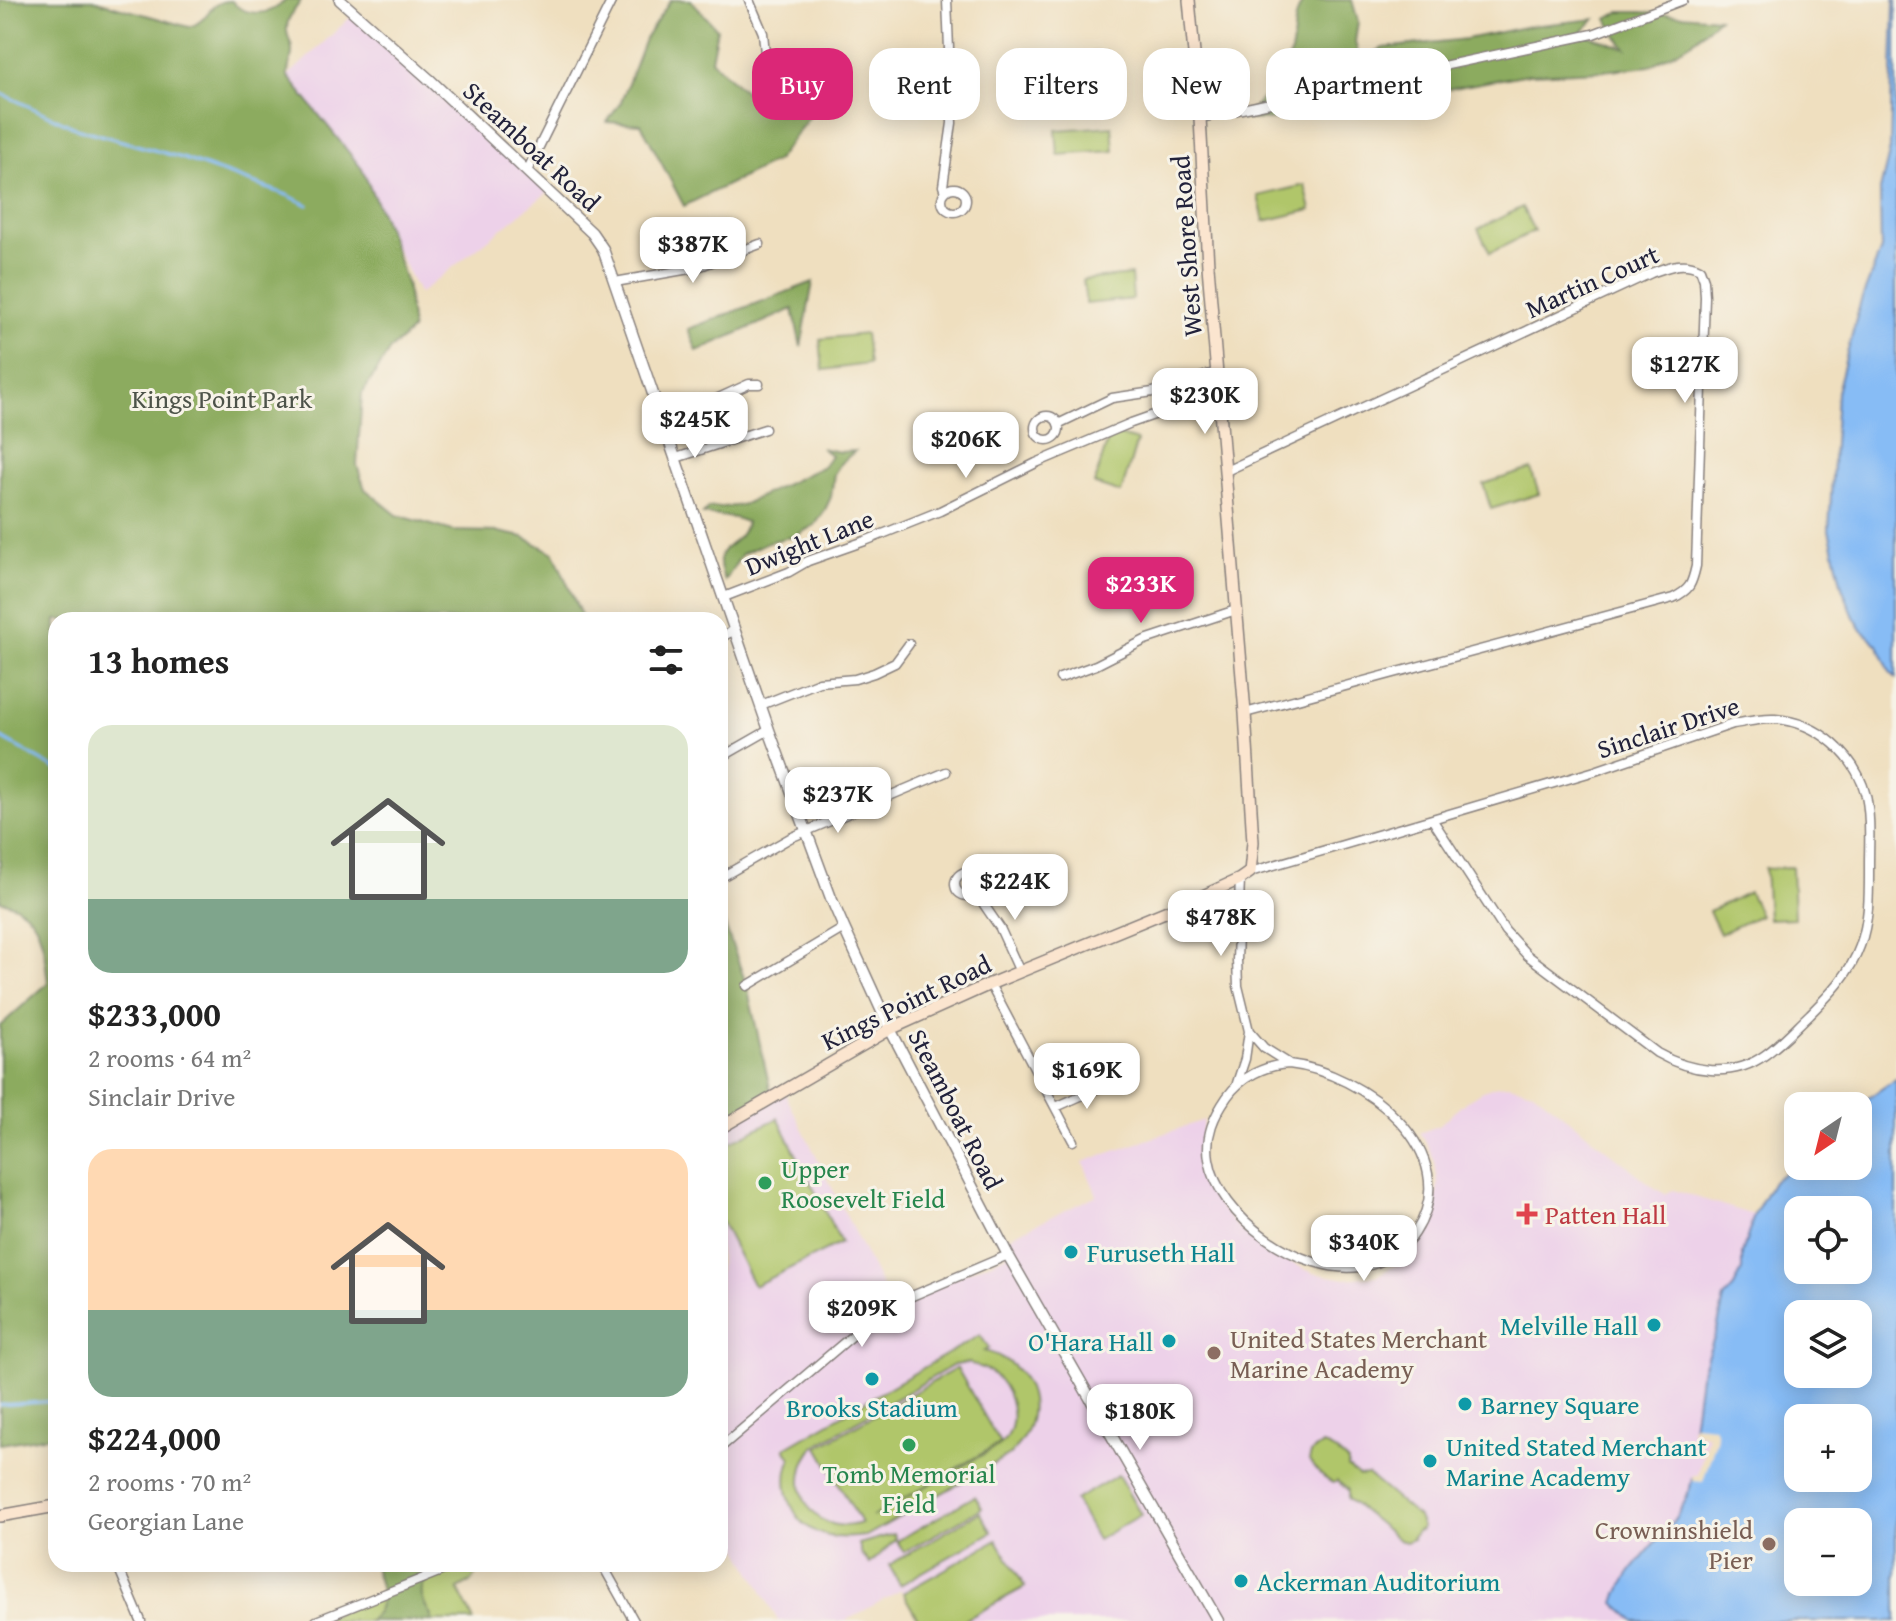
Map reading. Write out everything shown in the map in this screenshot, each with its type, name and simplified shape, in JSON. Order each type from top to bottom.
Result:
[{"type":"main road","name":"West Shore Road","points":[[1189,0],[1193,48]]},
{"type":"main road","name":"West Shore Road","points":[[1200,120],[1245,713],[1253,842],[1250,872]]},
{"type":"main road","name":"Kings Point Road","points":[[728,1123],[890,1029],[1194,900],[1250,872]]},
{"type":"main road","points":[[0,1516],[48,1507]]},
{"type":"street","name":"Steamboat Road","points":[[340,0],[527,171],[592,233],[603,249],[769,730],[844,928],[890,1029],[1008,1255],[1218,1621]]},
{"type":"street","points":[[527,171],[612,0]]},
{"type":"street","points":[[749,0],[763,33],[764,48]]},
{"type":"street","points":[[945,192],[943,186],[952,123],[947,0]]},
{"type":"street","points":[[1250,107],[1593,34],[1683,0]]},
{"type":"street","points":[[615,282],[695,268],[760,244]]},
{"type":"street","name":"Martin Court","points":[[1226,471],[1651,273],[1679,264],[1690,264],[1700,269],[1705,297],[1696,566],[1693,582],[1684,593],[1245,713]]},
{"type":"street","points":[[1058,424],[1112,398],[1153,392],[1217,372]]},
{"type":"street","points":[[664,423],[749,384],[759,384]]},
{"type":"street","name":"Dwight Lane","points":[[724,597],[940,511],[1036,463],[1131,423],[1219,392]]},
{"type":"street","points":[[676,458],[765,429]]},
{"type":"street","points":[[1060,678],[1096,665],[1145,640],[1236,610]]},
{"type":"street","points":[[728,634],[735,630]]},
{"type":"street","points":[[761,705],[819,682],[855,679],[889,666],[895,663],[909,644]]},
{"type":"street","name":"Sinclair Drive","points":[[1250,872],[1595,771],[1733,724],[1775,719],[1800,724],[1838,746],[1851,763],[1865,792],[1869,825],[1869,909],[1865,930],[1854,961],[1837,987],[1782,1042],[1763,1056],[1736,1068],[1716,1071],[1695,1069],[1674,1063],[1657,1053],[1527,955],[1505,931],[1432,819]]},
{"type":"street","points":[[728,753],[769,730]]},
{"type":"street","points":[[728,873],[806,831],[946,772]]},
{"type":"street","points":[[1237,1083],[1277,1065],[1317,1069],[1362,1091],[1399,1121],[1424,1154],[1429,1176],[1427,1209],[1406,1245],[1373,1265],[1353,1268],[1319,1264],[1268,1239],[1229,1203],[1212,1174],[1208,1149],[1210,1129],[1217,1112],[1237,1083],[1249,1031],[1238,986],[1240,879]]},
{"type":"street","points":[[976,893],[1000,928],[1020,972]]},
{"type":"street","points":[[747,986],[844,928]]},
{"type":"street","points":[[990,984],[1073,1141]]},
{"type":"street","points":[[1249,1031],[1264,1048],[1289,1064]]},
{"type":"street","points":[[1056,1107],[1105,1085]]},
{"type":"street","points":[[728,1441],[891,1305],[1008,1255]]},
{"type":"street","points":[[120,1572],[141,1621]]},
{"type":"street","points":[[316,1621],[439,1572]]},
{"type":"street","points":[[606,1572],[634,1621]]},
{"type":"shaded area","points":[[355,13],[548,192],[419,294],[393,243],[362,169],[288,76]]},
{"type":"shaded area","name":"United States Merchant Marine Academy","points":[[1509,1085],[1533,1091],[1665,1194],[1673,1190],[1754,1215],[1742,1254],[1742,1270],[1734,1287],[1724,1298],[1693,1427],[1711,1434],[1784,1558],[1784,1596],[1804,1596],[1814,1621],[919,1621],[901,1590],[845,1621],[778,1621],[728,1528],[728,1123],[783,1090],[891,1305],[1007,1255],[1009,1237],[1097,1195],[1083,1162],[1204,1120],[1199,1149],[1203,1176],[1215,1201],[1235,1224],[1265,1250],[1313,1273],[1345,1279],[1376,1276],[1411,1253],[1428,1229],[1435,1207],[1438,1184],[1435,1162],[1419,1133],[1438,1126],[1483,1091]]},
{"type":"green space","name":"Kings Point Park","points":[[0,0],[93,0],[189,27],[224,2],[232,1],[241,9],[258,13],[270,11],[287,0],[301,0],[287,25],[292,53],[288,76],[362,169],[387,227],[407,286],[412,330],[390,350],[362,394],[357,465],[365,489],[397,515],[453,531],[499,532],[523,537],[554,553],[580,612],[48,612],[48,983],[42,943],[33,921],[25,912],[0,901]]},
{"type":"green space","points":[[671,0],[691,0],[717,29],[711,60],[752,98],[752,120],[807,120],[776,161],[684,206],[641,124],[607,122],[621,102],[645,39]]},
{"type":"green space","points":[[1304,0],[1352,0],[1358,21],[1357,48],[1292,48]]},
{"type":"green space","points":[[1619,12],[1719,18],[1691,43],[1650,66],[1529,74],[1451,88],[1451,48],[1383,48],[1595,19],[1581,33],[1626,48],[1607,19]]},
{"type":"green space","points":[[1266,94],[1266,120],[1250,119],[1250,111]]},
{"type":"green space","points":[[1112,126],[1114,151],[1058,155],[1056,130]]},
{"type":"green space","points":[[1305,185],[1311,210],[1264,221],[1258,196]]},
{"type":"green space","points":[[1522,207],[1534,231],[1490,253],[1478,229]]},
{"type":"green space","points":[[1131,275],[1133,299],[1086,304],[1083,280]]},
{"type":"green space","points":[[813,282],[801,347],[793,309],[697,351],[688,329]]},
{"type":"green space","points":[[865,334],[869,364],[823,370],[820,339]]},
{"type":"green space","points":[[1110,433],[1137,441],[1121,493],[1094,484]]},
{"type":"green space","points":[[821,448],[855,451],[834,474],[831,497],[815,525],[795,536],[768,542],[742,554],[725,581],[720,559],[722,552],[738,538],[746,522],[703,514],[708,508],[744,504],[824,466],[831,455]]},
{"type":"green space","points":[[1531,469],[1539,494],[1491,509],[1483,484]]},
{"type":"green space","points":[[1792,867],[1794,918],[1768,919],[1765,868]]},
{"type":"green space","points":[[1749,892],[1760,915],[1720,934],[1709,911]]},
{"type":"green space","points":[[728,934],[747,986],[772,1097],[728,1122]]},
{"type":"green space","name":"Kings Point Park","points":[[48,983],[48,1436],[0,1444],[0,1026]]},
{"type":"green space","name":"Upper Roosevelt Field","points":[[778,1118],[841,1243],[754,1286],[728,1235],[728,1143]]},
{"type":"green space","points":[[980,1335],[989,1348],[984,1351],[1008,1362],[1018,1371],[1029,1393],[1030,1419],[1025,1435],[1011,1454],[866,1536],[827,1536],[802,1521],[787,1491],[791,1458],[785,1448]],"holes":[[[969,1363],[990,1371],[1008,1394],[1012,1412],[1011,1429],[998,1446],[872,1517],[1000,1443],[957,1368],[818,1447],[861,1523],[844,1526],[828,1523],[816,1515],[807,1504],[801,1475],[816,1445],[954,1365]]]},
{"type":"green space","points":[[1322,1445],[1339,1454],[1348,1462],[1348,1468],[1359,1476],[1368,1475],[1418,1517],[1422,1527],[1413,1539],[1406,1542],[1399,1540],[1348,1499],[1348,1490],[1337,1481],[1327,1480],[1317,1471],[1309,1461],[1313,1451]]},
{"type":"green space","points":[[1118,1475],[1141,1515],[1097,1540],[1075,1500]]},
{"type":"green space","points":[[975,1496],[982,1508],[904,1552],[897,1541]]},
{"type":"green space","points":[[980,1512],[992,1532],[900,1585],[889,1565]]},
{"type":"green space","points":[[894,1534],[896,1539],[870,1564],[862,1555],[859,1544]]},
{"type":"green space","points":[[997,1540],[1025,1587],[963,1621],[919,1621],[903,1593]]},
{"type":"green space","points":[[375,1572],[439,1572],[425,1581],[422,1587],[424,1603],[433,1621],[369,1621],[379,1608],[380,1587]]},
{"type":"green space","points":[[439,1572],[477,1574],[471,1582],[458,1589],[474,1621],[316,1621]]},
{"type":"water","points":[[1894,0],[1896,678],[1878,645],[1854,617],[1842,587],[1829,530],[1837,392],[1860,304],[1881,249],[1880,190],[1890,149]]},
{"type":"water","points":[[1896,1079],[1896,1621],[1635,1621],[1615,1603],[1631,1571],[1678,1513],[1692,1479],[1699,1479],[1710,1434],[1693,1428],[1700,1376],[1717,1330],[1724,1298],[1734,1287],[1742,1270],[1742,1254],[1754,1215],[1773,1181],[1784,1173],[1784,1180],[1872,1180],[1872,1095]]},
{"type":"pier","points":[[1694,1424],[1714,1426],[1717,1437],[1703,1482],[1692,1481],[1693,1475],[1698,1475],[1708,1435],[1690,1430]]},
{"type":"waterway","points":[[0,93],[76,128],[182,158],[308,205]]},
{"type":"waterway","points":[[0,737],[48,764]]},
{"type":"waterway","points":[[0,1405],[48,1402]]},
{"type":"place","name":"Upper Roosevelt Field","points":[[765,1183]]},
{"type":"place","name":"Patten Hall","points":[[1527,1214]]},
{"type":"place","name":"Furuseth Hall","points":[[1071,1252]]},
{"type":"place","name":"Melville Hall","points":[[1654,1325]]},
{"type":"place","name":"O'Hara Hall","points":[[1169,1341]]},
{"type":"place","name":"United States Merchant Marine Academy","points":[[1214,1353]]},
{"type":"place","name":"Brooks Stadium","points":[[872,1379]]},
{"type":"place","name":"Barney Square","points":[[1465,1404]]},
{"type":"place","name":"Tomb Memorial Field","points":[[909,1445]]},
{"type":"place","name":"United Stated Merchant Marine Academy","points":[[1430,1461]]},
{"type":"place","name":"Crowninshield Pier","points":[[1769,1544]]},
{"type":"place","name":"Ackerman Auditorium","points":[[1241,1581]]}]
